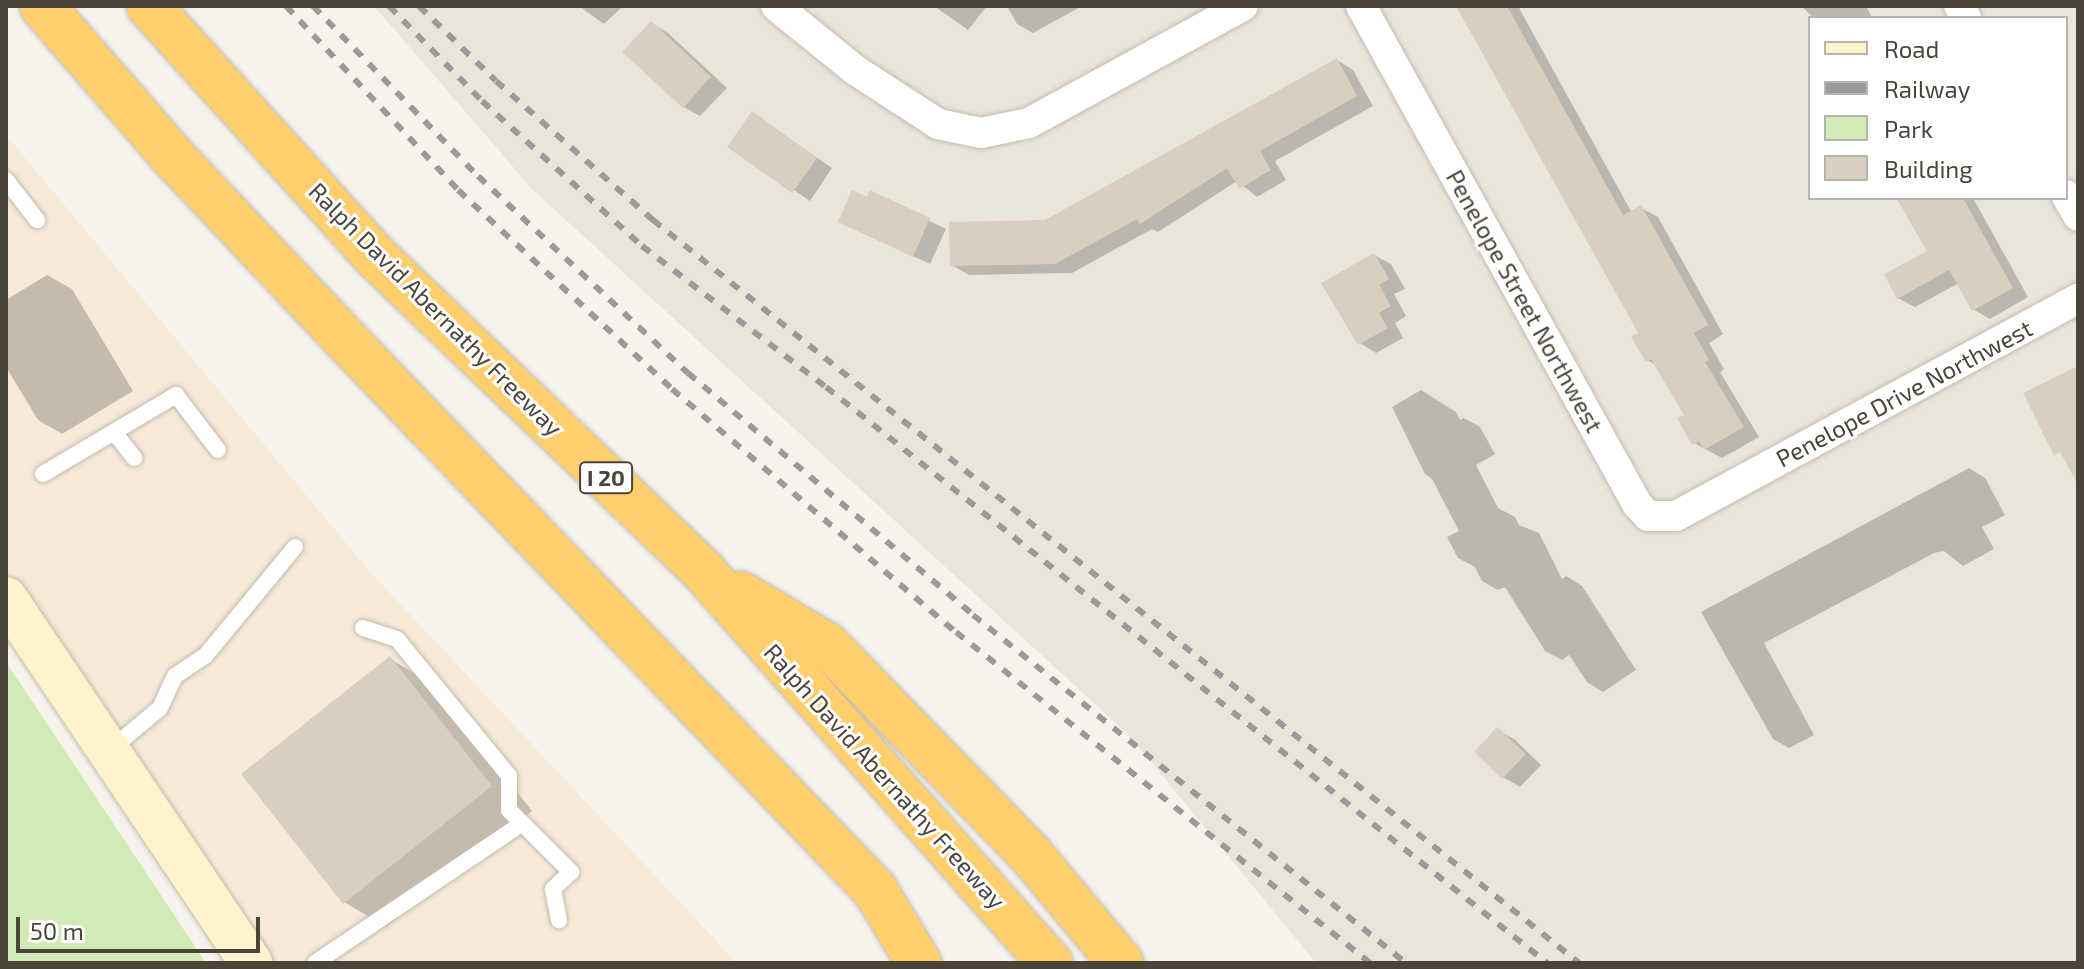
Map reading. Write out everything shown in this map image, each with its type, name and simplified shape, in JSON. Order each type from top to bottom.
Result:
[{"type":"highway","points":[[42,6],[174,158],[943,963]]},
{"type":"highway","name":"Ralph David Abernathy Freeway","points":[[149,6],[377,258],[705,573],[1050,963]]},
{"type":"highway","points":[[705,573],[827,645],[1031,855],[1121,963]]},
{"type":"highway","points":[[875,890],[919,963]]},
{"type":"main road","points":[[6,598],[251,963]]},
{"type":"street","points":[[776,6],[855,70],[938,124],[981,133],[1029,123],[1243,6]]},
{"type":"street","name":"Penelope Street Northwest","points":[[1361,6],[1637,504],[1648,516],[1676,516],[1731,487]]},
{"type":"street","points":[[2068,198],[2078,216]]},
{"type":"street","name":"Penelope Drive Northwest","points":[[1731,487],[2078,299]]},
{"type":"lane","points":[[6,180],[37,220]]},
{"type":"lane","points":[[43,474],[176,395],[218,450]]},
{"type":"lane","points":[[114,432],[134,458]]},
{"type":"lane","points":[[109,751],[160,708],[175,676],[206,655],[295,547]]},
{"type":"lane","points":[[363,628],[397,639],[509,776],[509,810],[571,872],[553,889],[559,920]]},
{"type":"lane","points":[[315,963],[521,824]]},
{"type":"shaded area","points":[[374,6],[2078,6],[2078,963],[1316,963],[1129,735],[532,189]]},
{"type":"shaded area","points":[[6,135],[371,573],[737,963],[243,963],[6,606]]},
{"type":"green space","points":[[6,662],[206,963],[6,963]]},
{"type":"building","points":[[1456,6],[1507,6],[1623,215],[1641,205],[1708,325],[1694,333],[1709,360],[1705,362],[1744,427],[1704,450],[1699,441],[1692,445],[1677,418],[1684,415],[1651,359],[1646,362],[1631,337],[1638,333]]},
{"type":"building","points":[[651,21],[711,77],[683,108],[622,52]]},
{"type":"building","points":[[1337,58],[1357,96],[1260,151],[1271,170],[1239,189],[1227,168],[1140,224],[1137,219],[1055,264],[950,266],[949,222],[1045,220]]},
{"type":"building","points":[[752,111],[817,158],[792,193],[727,147]]},
{"type":"building","points":[[852,190],[867,197],[870,190],[930,218],[913,257],[838,222]]},
{"type":"building","points":[[1897,200],[1964,200],[2013,288],[1972,311],[1949,270],[1897,299],[1884,274],[1927,251]]},
{"type":"building","points":[[1374,253],[1389,279],[1379,285],[1391,306],[1379,313],[1388,328],[1358,345],[1321,283]]},
{"type":"building","points":[[2078,366],[2078,485],[2060,452],[2054,456],[2023,393]]},
{"type":"building","points":[[390,656],[492,786],[343,904],[241,774]]},
{"type":"building","points":[[1497,727],[1526,754],[1502,779],[1474,752]]},
{"type":"railway","points":[[286,6],[458,190],[672,389],[956,632],[1370,963]]},
{"type":"railway","points":[[313,6],[478,176],[688,373],[973,615],[1406,963]]},
{"type":"railway","points":[[389,6],[482,101],[642,246],[826,387],[1547,963]]},
{"type":"railway","points":[[419,6],[496,81],[653,220],[1579,963]]}]
